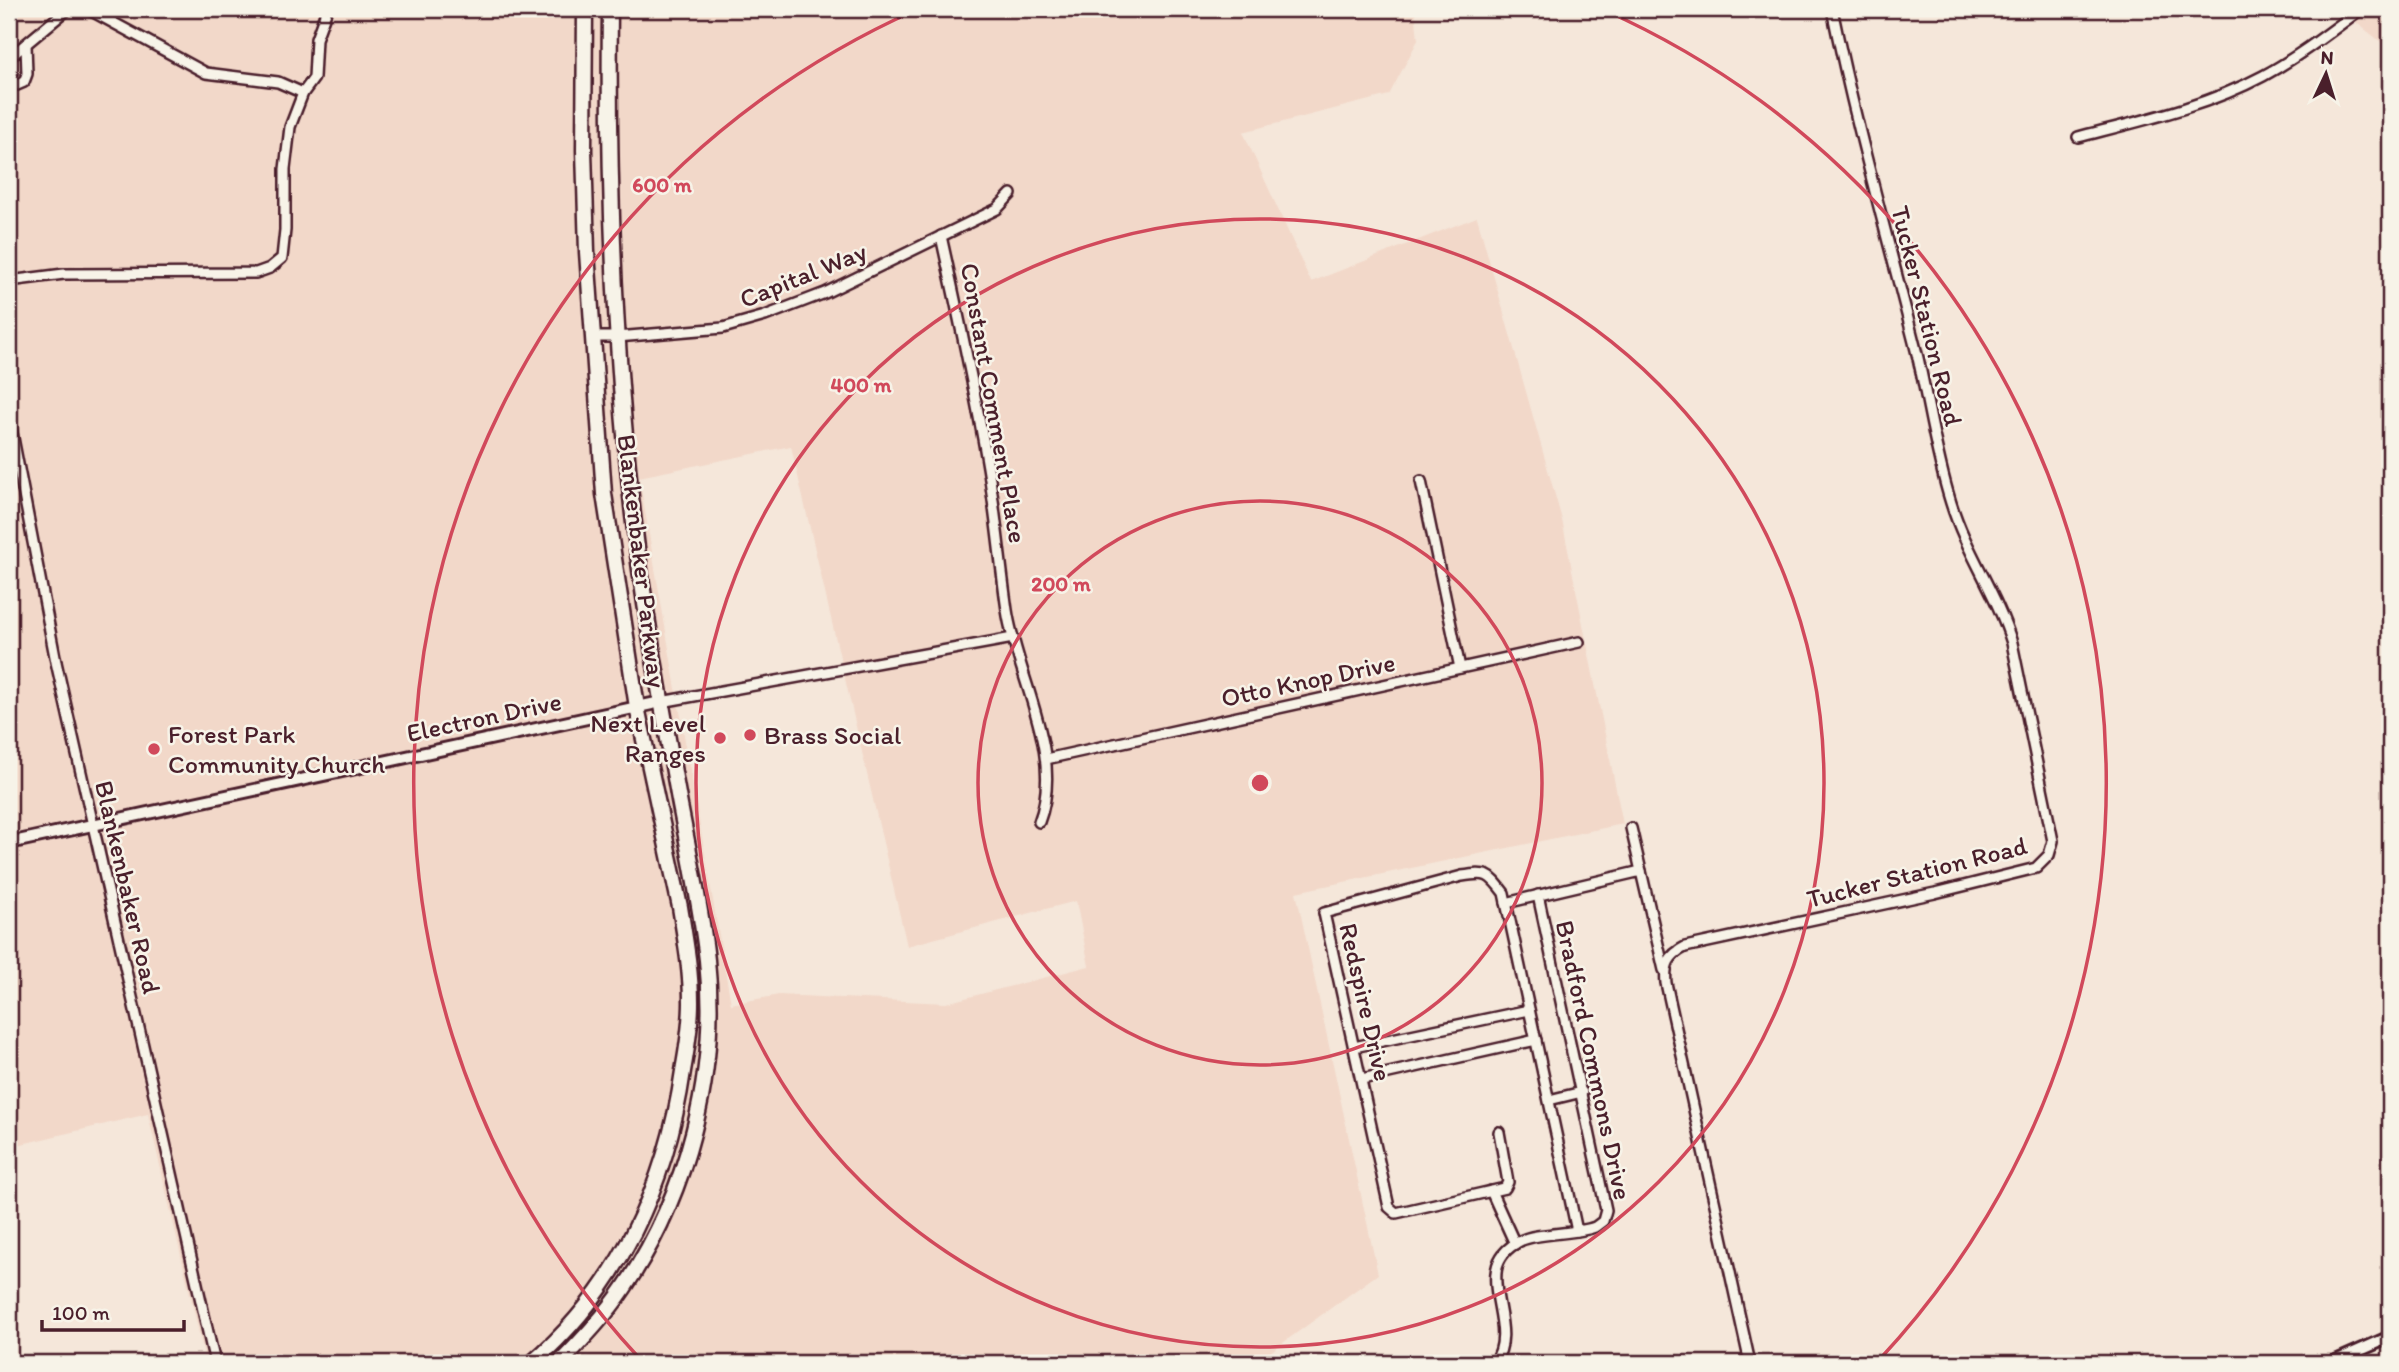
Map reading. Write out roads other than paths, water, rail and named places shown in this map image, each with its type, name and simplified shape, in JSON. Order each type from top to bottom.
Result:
[{"type":"main road","name":"Blankenbaker Parkway","points":[[532,1363],[560,1339],[606,1283],[645,1211],[673,1133],[688,1040],[691,1002],[686,940],[636,707],[604,494],[584,150],[585,9]]},
{"type":"main road","name":"Blankenbaker Parkway","points":[[560,1363],[623,1290],[665,1213],[696,1120],[707,1054],[707,962],[661,702],[634,516],[617,337],[610,201],[610,9]]},
{"type":"street","points":[[9,58],[68,9]]},
{"type":"street","points":[[88,9],[206,73],[278,82],[303,93]]},
{"type":"street","points":[[9,281],[64,274],[256,273],[270,268],[282,258],[290,127],[303,93],[314,78],[316,39],[327,9]]},
{"type":"street","name":"Tucker Station Road","points":[[1665,976],[1670,957],[1685,947],[2024,872],[2042,864],[2052,848],[2053,832],[2012,643],[2006,624],[1960,530],[1950,502],[1918,359],[1849,90],[1832,9]]},
{"type":"street","points":[[2078,137],[2217,97],[2261,77],[2308,50],[2361,9]]},
{"type":"street","points":[[9,85],[24,82],[27,74],[26,44]]},
{"type":"street","name":"Capital Way","points":[[593,337],[723,328],[741,323],[825,293],[997,209],[1011,194]]},
{"type":"street","name":"Constant Comment Place","points":[[941,236],[972,376],[1007,610],[1046,759],[1046,792],[1039,822]]},
{"type":"street","name":"Blankenbaker Road","points":[[9,417],[52,647],[215,1363]]},
{"type":"street","points":[[1421,481],[1460,668]]},
{"type":"street","name":"Electron Drive","points":[[9,843],[636,707],[1013,638]]},
{"type":"street","name":"Otto Knop Drive","points":[[1046,759],[1579,642]]},
{"type":"street","points":[[1631,828],[1750,1363]]},
{"type":"street","points":[[1506,903],[1641,871]]},
{"type":"street","name":"Redspire Drive","points":[[1492,1191],[1396,1213],[1389,1208],[1324,913],[1462,876],[1480,873],[1492,877],[1504,893],[1577,1231]]},
{"type":"street","name":"Bradford Commons Drive","points":[[1516,1244],[1522,1239],[1595,1227],[1603,1221],[1606,1210],[1538,895]]},
{"type":"street","points":[[1354,1048],[1529,1010]]},
{"type":"street","points":[[1362,1079],[1536,1040]]},
{"type":"street","points":[[1549,1100],[1582,1092]]},
{"type":"street","points":[[1494,1363],[1503,1347],[1503,1323],[1495,1270],[1502,1257],[1516,1244],[1492,1191],[1505,1188],[1508,1182],[1499,1132]]},
{"type":"street","points":[[2331,1363],[2390,1337]]},
{"type":"street","points":[[548,1349],[560,1363]]},
{"type":"place","name":"Brass Social","points":[[750,735]]},
{"type":"place","name":"Next Level Ranges","points":[[720,738]]},
{"type":"place","name":"Forest Park Community Church","points":[[154,749]]}]
